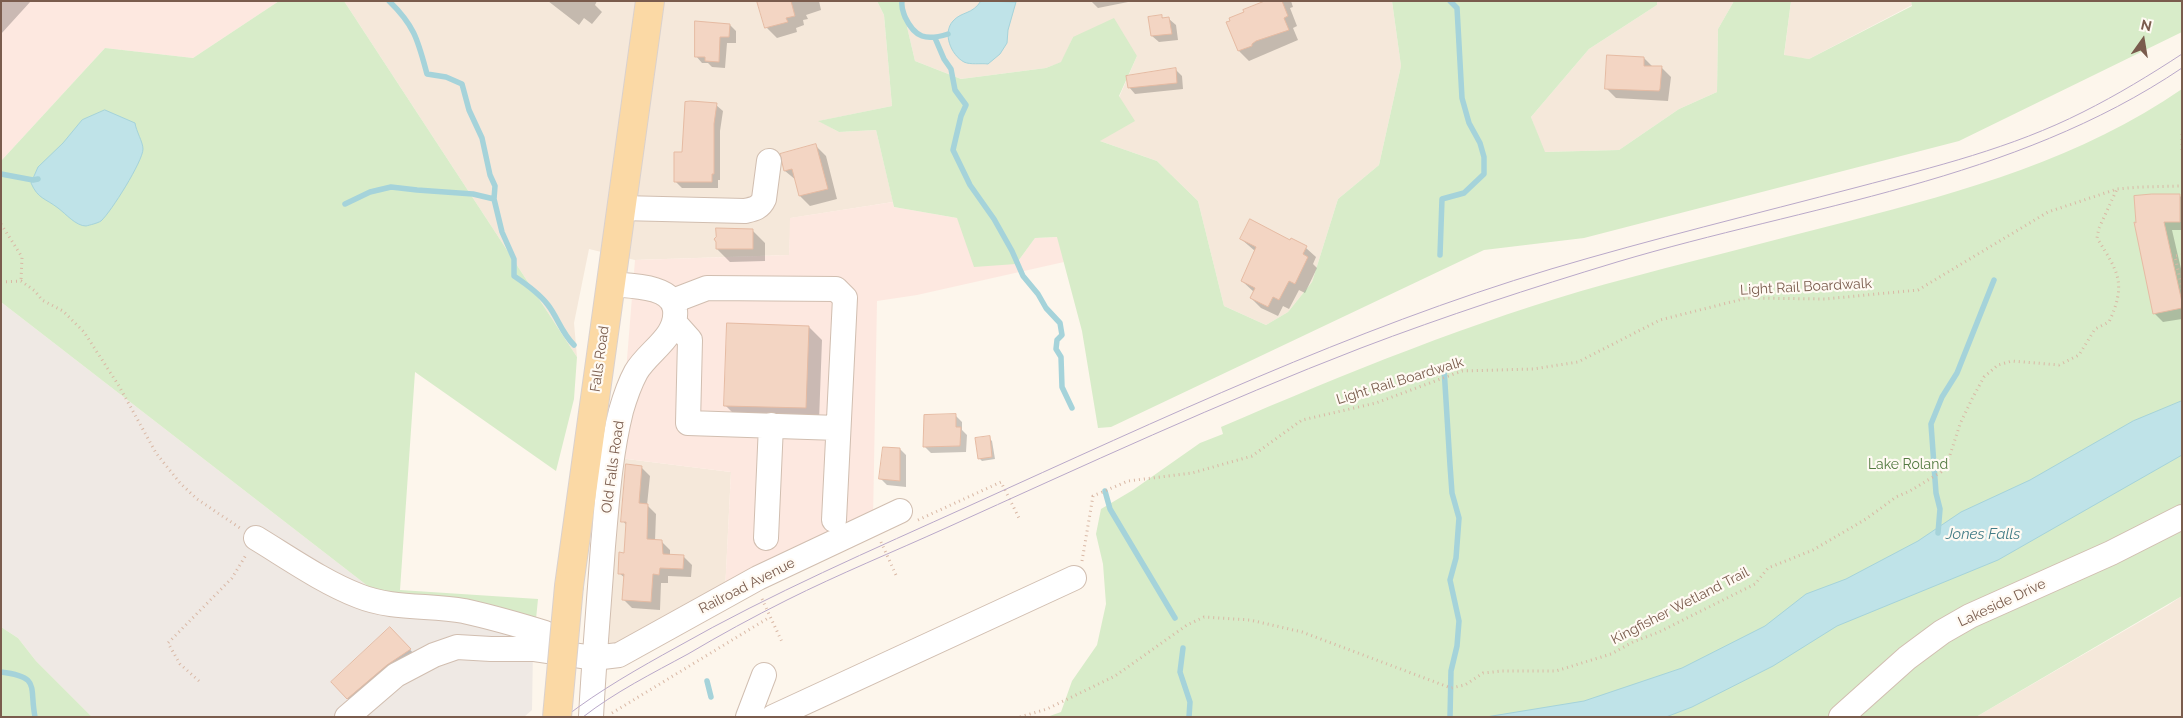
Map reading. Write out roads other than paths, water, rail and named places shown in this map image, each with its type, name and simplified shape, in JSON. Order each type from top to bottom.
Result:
[{"type":"main road","name":"Falls Road","points":[[557,717],[569,586],[650,1]]},
{"type":"street","points":[[621,208],[755,209],[762,205],[764,199],[769,160]]},
{"type":"street","points":[[610,284],[664,292],[673,312],[690,340],[688,423],[838,428]]},
{"type":"street","points":[[673,312],[707,288],[836,289],[845,298],[834,520]]},
{"type":"street","name":"Old Falls Road","points":[[591,717],[594,658],[609,482],[621,413],[626,392],[637,371],[668,336],[673,312]]},
{"type":"street","points":[[766,538],[772,425]]},
{"type":"street","name":"Railroad Avenue","points":[[347,717],[396,675],[434,655],[457,647],[548,650],[594,658],[610,658],[627,652],[758,578],[900,512]]},
{"type":"street","name":"Lakeside Drive","points":[[1841,717],[1907,658],[1942,632],[1970,616],[2111,553],[2182,517]]},
{"type":"street","points":[[256,538],[359,596],[375,601],[464,611],[536,630],[545,633],[548,650]]},
{"type":"street","points":[[773,717],[1074,578]]},
{"type":"street","points":[[748,717],[764,675]]},
{"type":"water","points":[[981,1],[1016,2],[1008,30],[1007,43],[1000,54],[988,64],[966,63],[959,59],[952,49],[949,43],[948,31],[956,18],[974,9]]},
{"type":"water","points":[[105,110],[135,123],[143,149],[132,175],[106,216],[101,221],[86,226],[75,222],[39,195],[31,183],[38,167],[63,143],[82,120]]},
{"type":"water","name":"Jones Falls","points":[[2182,401],[2182,455],[1998,560],[1837,626],[1773,666],[1692,707],[1666,717],[1486,717],[1584,701],[1682,668],[1765,626],[1806,594],[1846,579],[1918,541],[1961,512],[2030,480],[2133,421]]},
{"type":"waterway","points":[[389,1],[410,26],[421,52],[427,74],[446,77],[462,84],[469,110],[482,138],[490,175],[495,186],[494,199],[502,232],[514,259],[514,276],[532,289],[544,301],[574,345]]},
{"type":"waterway","points":[[902,1],[905,17],[917,33],[927,37],[948,34]]},
{"type":"waterway","points":[[1440,255],[1442,199],[1464,193],[1484,174],[1484,157],[1480,143],[1469,123],[1462,98],[1457,8],[1450,1]]},
{"type":"waterway","points":[[935,38],[944,59],[951,69],[955,90],[966,105],[961,116],[953,150],[970,185],[994,219],[1012,251],[1023,276],[1038,294],[1046,308],[1060,323],[1062,335],[1057,340],[1056,349],[1061,357],[1062,387],[1072,408]]},
{"type":"waterway","points":[[1,174],[33,180],[38,179]]},
{"type":"waterway","points":[[345,204],[370,192],[391,187],[473,194],[494,199]]},
{"type":"waterway","points":[[1938,533],[1940,509],[1936,493],[1931,424],[1942,397],[1957,373],[1994,280]]},
{"type":"waterway","points":[[1444,368],[1452,493],[1459,518],[1456,558],[1450,580],[1459,621],[1457,646],[1451,671],[1450,717]]},
{"type":"waterway","points":[[1105,491],[1110,509],[1175,618]]},
{"type":"waterway","points":[[1183,648],[1180,672],[1190,702],[1189,717]]},
{"type":"waterway","points":[[1,672],[14,674],[28,680],[32,690],[35,717]]},
{"type":"waterway","points":[[707,681],[711,697]]},
{"type":"tram line","points":[[565,717],[648,663],[786,590],[1185,408],[1330,347],[1476,293],[1551,269],[1972,156],[2029,136],[2083,112],[2133,85],[2182,54]]},
{"type":"tram line","points":[[583,717],[634,683],[807,590],[1256,390],[1393,336],[1520,292],[1617,262],[1835,206],[1979,164],[2049,138],[2117,107],[2182,68]]},
{"type":"park label","name":"Lake Roland","points":[[1908,465]]}]
